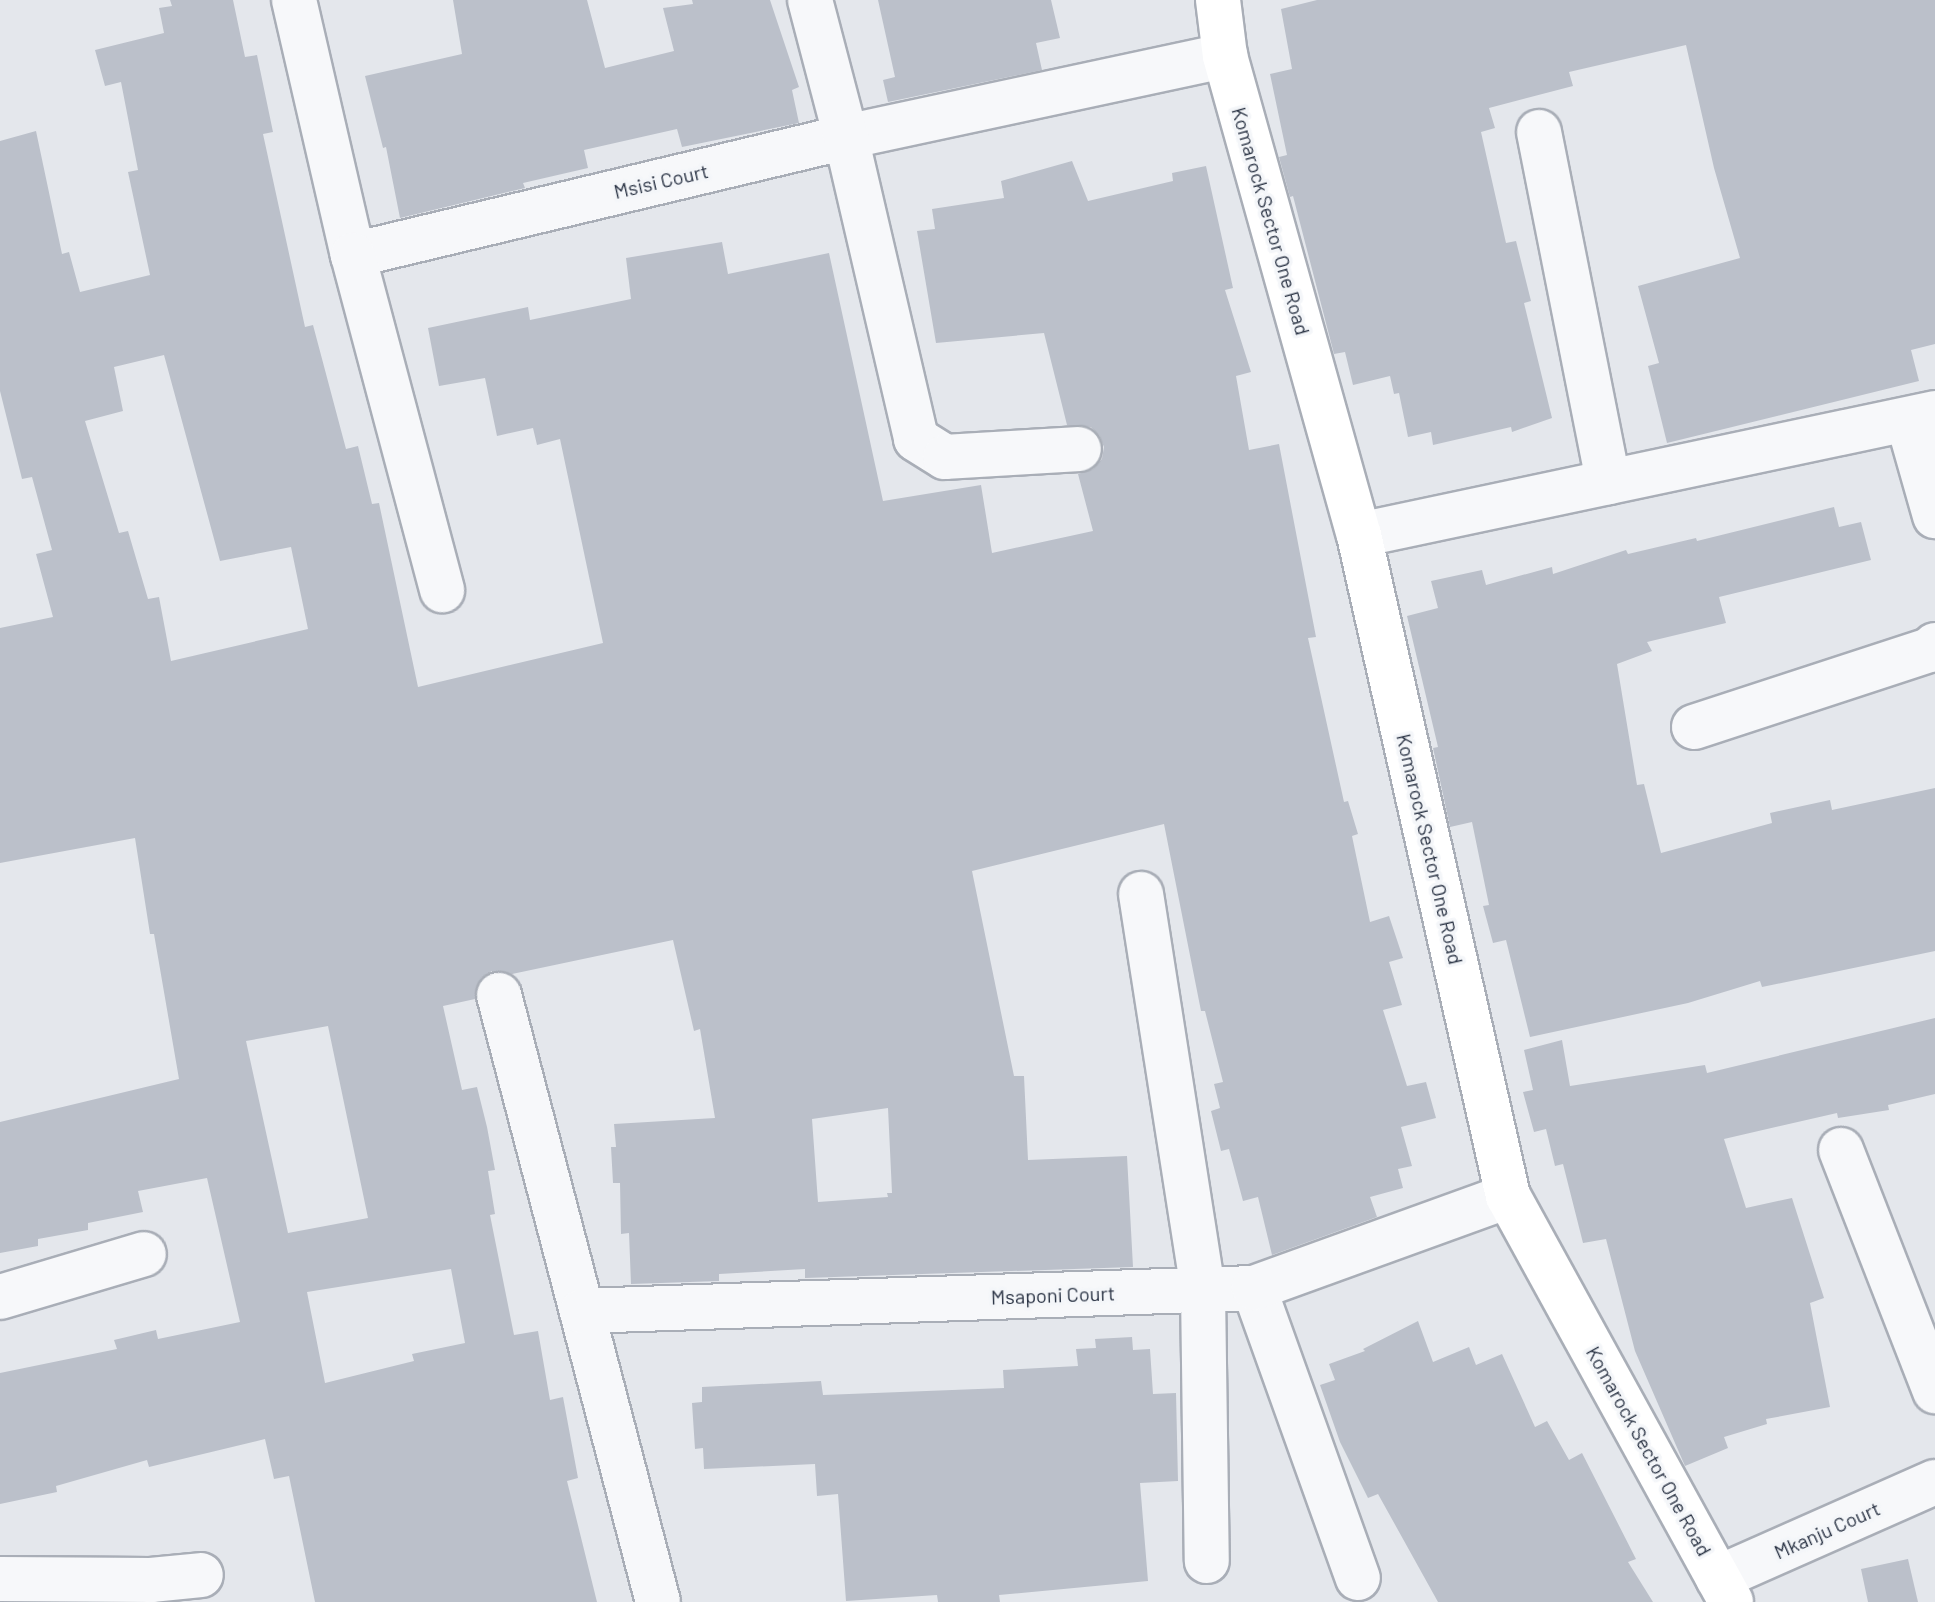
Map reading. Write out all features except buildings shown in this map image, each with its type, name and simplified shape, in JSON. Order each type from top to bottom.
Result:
[{"type":"main road","name":"Komarock Sector One Road","points":[[1218,0],[1225,56],[1359,535],[1508,1196],[1724,1590]]},
{"type":"street","points":[[294,0],[353,255],[442,590]]},
{"type":"street","points":[[810,0],[846,137],[916,439],[945,457],[1079,449]]},
{"type":"street","name":"Msisi Court","points":[[353,255],[846,137],[1225,56]]},
{"type":"street","points":[[1539,132],[1608,482]]},
{"type":"street","points":[[1359,535],[1921,417],[1935,516]]},
{"type":"street","points":[[1694,727],[1930,650],[1935,645]]},
{"type":"street","points":[[1141,894],[1203,1291],[1207,1561]]},
{"type":"street","points":[[499,995],[658,1602]]},
{"type":"street","points":[[1841,1150],[1935,1391]]},
{"type":"street","name":"Msaponi Court","points":[[582,1311],[1254,1288],[1508,1196]]},
{"type":"street","points":[[0,1297],[144,1254]]},
{"type":"street","points":[[1254,1288],[1358,1578]]},
{"type":"street","name":"Mkanju Court","points":[[1724,1590],[1935,1482]]},
{"type":"street","points":[[0,1579],[151,1580],[201,1575]]}]
